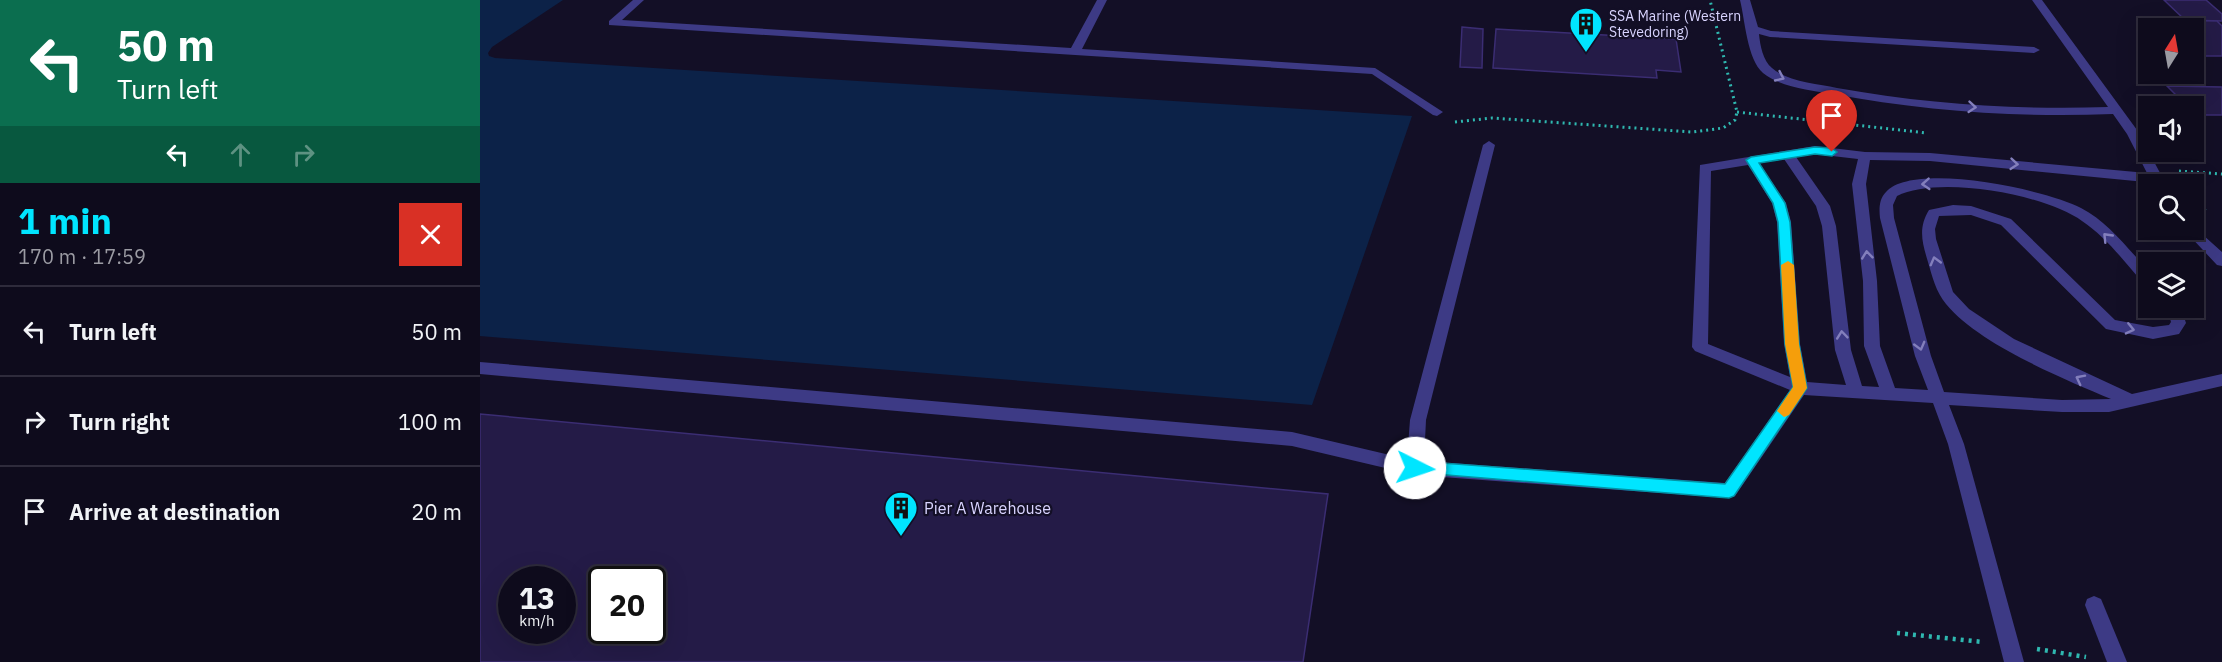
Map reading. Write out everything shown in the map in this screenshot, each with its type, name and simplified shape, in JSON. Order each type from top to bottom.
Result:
[{"type":"lane","points":[[639,0],[613,23],[1375,71],[1437,112]]},
{"type":"lane","points":[[1075,52],[1102,0]]},
{"type":"lane","points":[[1745,0],[1762,63],[1770,72],[1802,85],[1893,99],[2032,112],[2116,110]]},
{"type":"lane","points":[[2037,0],[2133,133],[2154,174]]},
{"type":"lane","points":[[1753,29],[1780,35],[2034,50]]},
{"type":"lane","points":[[1415,468],[1418,420],[1489,145]]},
{"type":"lane","points":[[2138,179],[1930,157],[1865,156],[1815,150],[1705,168],[1700,347],[1800,388],[2062,406],[2109,406],[2134,402],[2222,380]]},
{"type":"lane","points":[[1788,155],[1818,198],[1830,226],[1843,350],[1856,392]]},
{"type":"lane","points":[[1865,156],[1859,184],[1870,281],[1872,346],[1889,394]]},
{"type":"lane","points":[[480,368],[1292,439],[1415,468],[1729,491],[1800,388],[1792,344],[1784,222],[1779,203],[1751,160]]},
{"type":"lane","points":[[2014,662],[1956,444],[1923,356],[1887,218],[1886,201],[1892,193],[1904,186],[1925,183],[1967,184],[2047,200],[2074,210],[2092,221],[2138,269]]},
{"type":"lane","points":[[2134,402],[2040,358],[1964,313],[1951,301],[1943,288],[1926,230],[1929,220],[1934,213],[1960,209],[1992,216],[2006,222],[2111,325],[2153,333],[2174,330],[2179,323],[2177,318]]},
{"type":"lane","points":[[2202,240],[2222,261]]},
{"type":"lane","points":[[2094,605],[2117,662]]},
{"type":"path","points":[[1446,124],[1492,118],[1692,132],[1723,128],[1735,120],[1737,112],[1710,0]]},
{"type":"path","points":[[2178,171],[2222,174]]},
{"type":"path","points":[[1897,633],[1971,640]]},
{"type":"path","points":[[2041,650],[2117,662]]},
{"type":"water","points":[[480,0],[563,0],[492,47],[488,53],[489,56],[495,58],[1412,116],[1312,405],[480,336]]},
{"type":"building","points":[[2164,0],[2206,0],[2222,14],[2222,21],[2183,18]]},
{"type":"building","points":[[2204,21],[2217,21],[2222,26],[2222,56],[2204,56]]},
{"type":"building","points":[[1462,27],[1483,29],[1482,68],[1460,67]]},
{"type":"building","name":"SSA Marine (Western Stevedoring)","points":[[1496,29],[1676,39],[1681,72],[1656,70],[1657,78],[1493,68]]},
{"type":"building","points":[[2167,86],[2222,87],[2222,115],[2204,115],[2204,96],[2177,96]]},
{"type":"building","name":"Pier A Warehouse","points":[[480,414],[1328,494],[1303,662],[480,662]]},
{"type":"slow traffic","points":[[1784,411],[1800,388],[1792,344],[1788,265]]},
{"type":"place","name":"SSA Marine (Western Stevedoring)","points":[[1586,53]]},
{"type":"place","name":"Pier A Warehouse","points":[[901,537]]},
{"type":"route","points":[[1415,468],[1729,491],[1800,388],[1792,344],[1784,222],[1779,203],[1764,176],[1751,160],[1815,150],[1832,152]]}]
